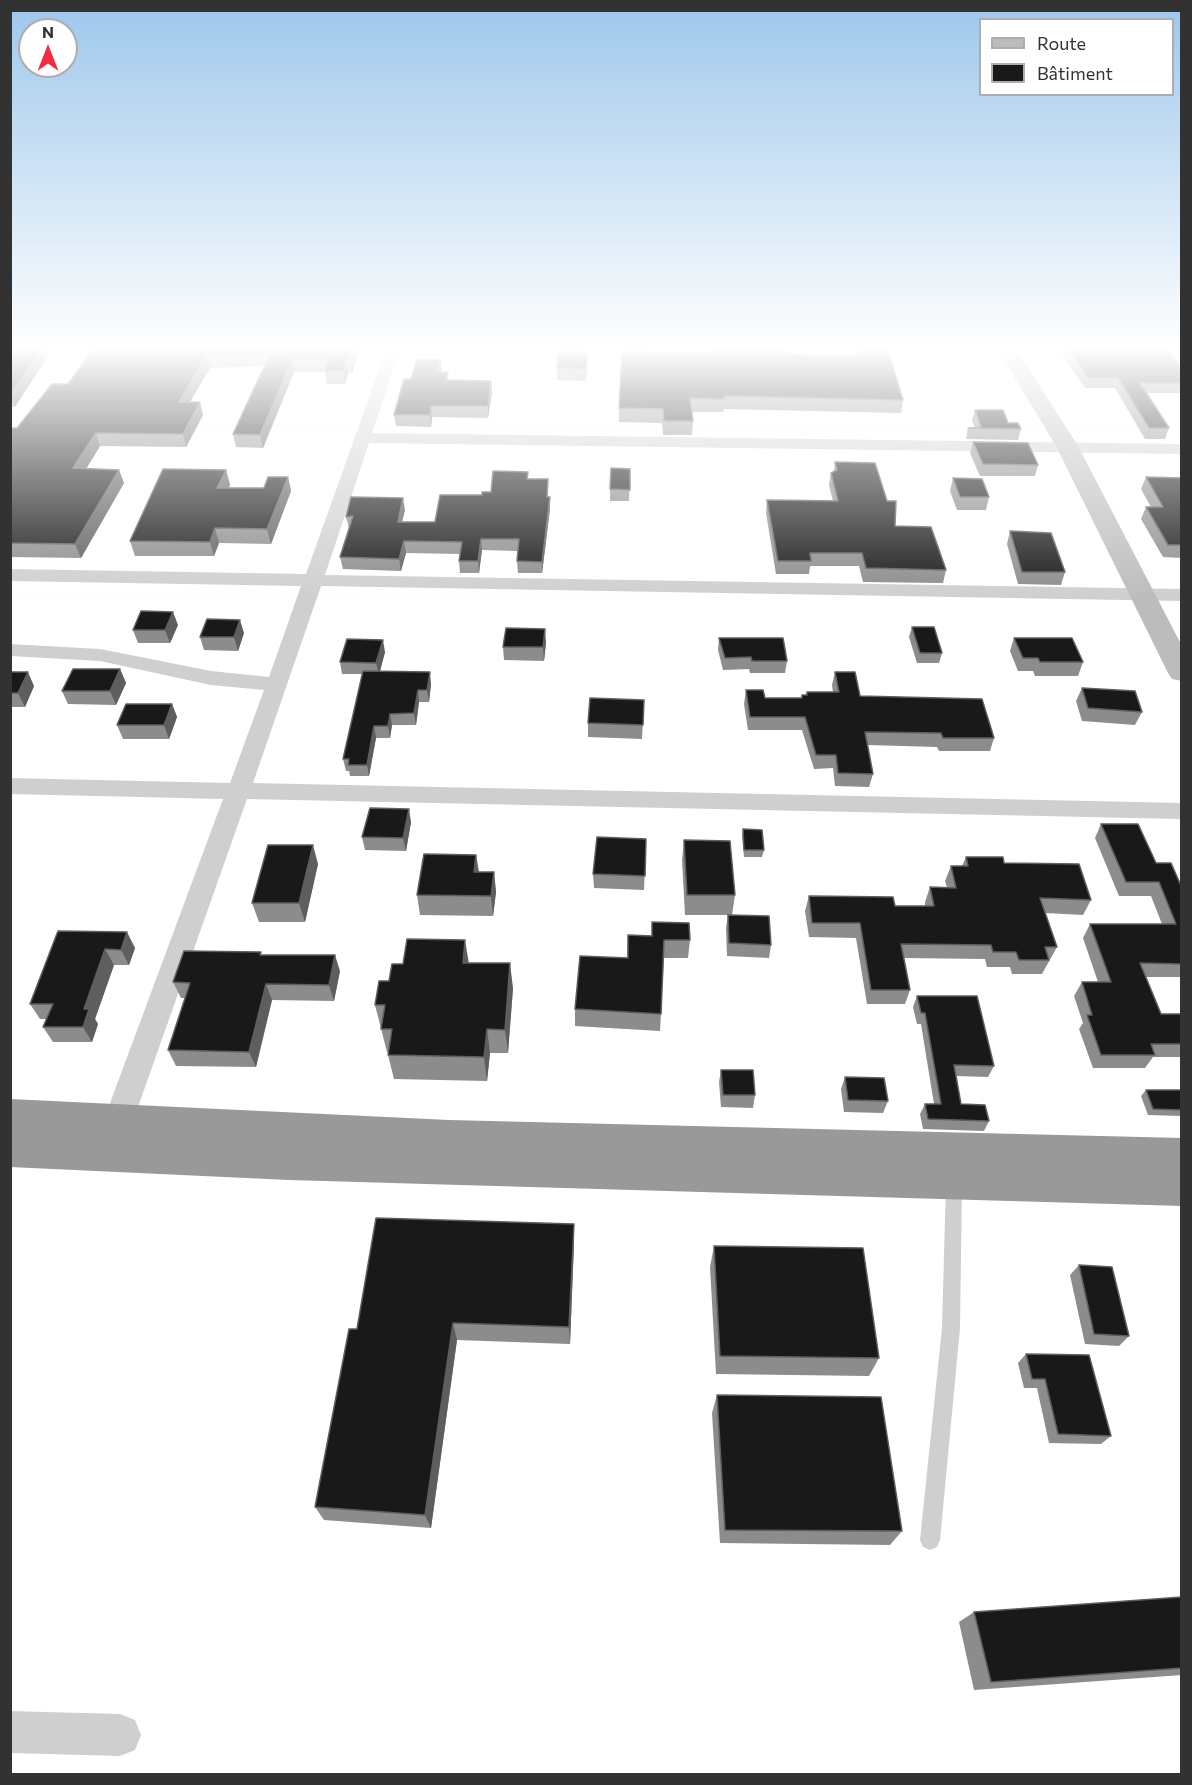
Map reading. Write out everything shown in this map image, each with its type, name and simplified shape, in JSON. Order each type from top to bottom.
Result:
[{"type":"highway","points":[[10,1116],[111,1139]]},
{"type":"highway","points":[[10,1149],[111,1139],[951,1166],[1182,1187]]},
{"type":"highway","points":[[951,1166],[1182,1156]]},
{"type":"street","points":[[111,1139],[278,684],[311,581],[364,433]]},
{"type":"street","points":[[1059,433],[1182,673]]},
{"type":"street","points":[[362,438],[1182,449]]},
{"type":"street","points":[[10,575],[1182,595]]},
{"type":"street","points":[[10,650],[100,655],[202,677],[278,684]]},
{"type":"street","points":[[10,786],[1182,811]]},
{"type":"street","points":[[10,1732],[120,1735]]},
{"type":"lane","points":[[930,1540],[951,1328],[951,1166]]},
{"type":"building","points":[[10,433],[96,433],[73,468],[119,470],[75,544],[10,543]]},
{"type":"building","points":[[233,433],[261,433],[260,435]]},
{"type":"building","points":[[973,442],[1028,443],[1038,465],[983,464]]},
{"type":"building","points":[[835,462],[875,463],[887,501],[896,501],[895,526],[931,527],[946,570],[866,568],[862,553],[810,553],[811,561],[778,561],[767,500],[838,501],[831,473],[837,470]]},
{"type":"building","points":[[611,468],[630,469],[630,490],[610,489]]},
{"type":"building","points":[[163,469],[226,470],[217,488],[264,488],[268,477],[288,477],[267,529],[215,528],[210,542],[130,541]]},
{"type":"building","points":[[493,471],[528,472],[527,479],[548,479],[547,497],[550,497],[542,562],[517,561],[519,539],[481,539],[478,561],[459,561],[462,542],[404,541],[399,559],[340,557],[353,516],[346,517],[351,497],[403,498],[398,522],[435,522],[440,495],[482,495],[482,492],[491,492]]},
{"type":"building","points":[[1146,477],[1182,478],[1182,545],[1168,545],[1146,507],[1163,507]]},
{"type":"building","points":[[953,478],[982,479],[989,497],[960,497]]},
{"type":"building","points":[[1010,531],[1051,533],[1065,572],[1022,572]]},
{"type":"building","points":[[141,611],[173,612],[165,630],[133,630]]},
{"type":"building","points":[[207,619],[240,620],[234,637],[200,637]]},
{"type":"building","points":[[912,627],[934,627],[942,653],[920,653]]},
{"type":"building","points":[[506,628],[545,629],[543,647],[503,647]]},
{"type":"building","points":[[719,638],[783,638],[787,661],[752,661],[751,657],[725,658]]},
{"type":"building","points":[[1014,638],[1072,638],[1083,662],[1040,662],[1038,658],[1023,658]]},
{"type":"building","points":[[347,639],[383,640],[376,663],[340,662]]},
{"type":"building","points":[[73,669],[120,669],[110,691],[62,691]]},
{"type":"building","points":[[363,671],[430,672],[427,690],[418,690],[414,713],[390,714],[388,726],[374,726],[367,765],[348,765],[349,759],[343,759]]},
{"type":"building","points":[[10,672],[28,672],[18,693],[10,693]]},
{"type":"building","points":[[835,672],[855,672],[860,696],[982,699],[994,738],[943,738],[941,733],[865,732],[873,774],[838,773],[836,755],[816,755],[805,717],[750,717],[746,690],[763,690],[765,698],[802,698],[802,695],[807,695],[807,692],[839,692]]},
{"type":"building","points":[[1082,688],[1135,691],[1142,712],[1088,708]]},
{"type":"building","points":[[590,698],[644,700],[643,725],[588,723]]},
{"type":"building","points":[[126,704],[172,704],[164,725],[117,725]]},
{"type":"building","points":[[370,808],[409,809],[403,838],[362,837]]},
{"type":"building","points":[[1101,824],[1138,824],[1156,863],[1171,863],[1182,888],[1182,964],[1140,963],[1161,1014],[1182,1014],[1182,1044],[1151,1044],[1155,1055],[1101,1055],[1087,1015],[1092,1015],[1082,982],[1111,982],[1090,924],[1176,924],[1159,882],[1126,882]]},
{"type":"building","points":[[743,829],[762,830],[764,850],[744,850]]},
{"type":"building","points":[[597,837],[646,839],[645,876],[593,874]]},
{"type":"building","points":[[684,840],[730,841],[735,895],[687,895]]},
{"type":"building","points":[[268,845],[313,845],[299,903],[252,903]]},
{"type":"building","points":[[424,854],[476,855],[474,872],[494,872],[491,896],[417,895]]},
{"type":"building","points":[[966,857],[1003,857],[1004,863],[1079,864],[1091,900],[1040,898],[1057,947],[1045,947],[1049,960],[1019,960],[1016,952],[993,952],[991,945],[901,944],[910,990],[871,990],[860,923],[812,923],[809,896],[893,897],[895,906],[934,906],[930,887],[956,888],[951,866],[968,866]]},
{"type":"building","points":[[728,915],[769,916],[771,945],[729,943]]},
{"type":"building","points":[[652,922],[689,923],[690,940],[664,940],[661,1014],[575,1009],[580,956],[628,958],[628,935],[652,936]]},
{"type":"building","points":[[58,931],[127,932],[121,950],[105,949],[84,1009],[89,1009],[83,1027],[43,1027],[53,1004],[30,1004]]},
{"type":"building","points":[[407,939],[465,940],[463,963],[510,963],[505,1030],[487,1029],[484,1057],[388,1055],[392,1029],[381,1029],[385,1005],[375,1005],[379,981],[389,981],[392,964],[403,964]]},
{"type":"building","points":[[184,951],[261,952],[260,955],[335,955],[329,985],[266,984],[249,1052],[168,1050],[190,983],[173,982]]},
{"type":"building","points":[[917,996],[977,996],[994,1066],[954,1065],[961,1104],[985,1105],[989,1121],[928,1119],[925,1104],[941,1104],[925,1013],[921,1013]]},
{"type":"building","points":[[721,1070],[753,1070],[755,1095],[723,1095]]},
{"type":"building","points":[[845,1077],[884,1078],[888,1101],[848,1100]]},
{"type":"building","points":[[1146,1090],[1182,1090],[1182,1110],[1153,1109]]},
{"type":"building","points":[[376,1218],[574,1224],[569,1327],[453,1323],[425,1515],[315,1507],[349,1329],[357,1329]]},
{"type":"building","points":[[714,1246],[863,1248],[879,1358],[720,1356]]},
{"type":"building","points":[[1079,1265],[1112,1267],[1129,1336],[1094,1334]]},
{"type":"building","points":[[1026,1354],[1089,1355],[1111,1436],[1058,1434],[1045,1379],[1032,1379]]},
{"type":"building","points":[[717,1395],[881,1397],[902,1531],[725,1530]]},
{"type":"building","points":[[1182,1597],[1182,1668],[991,1682],[974,1612]]}]
